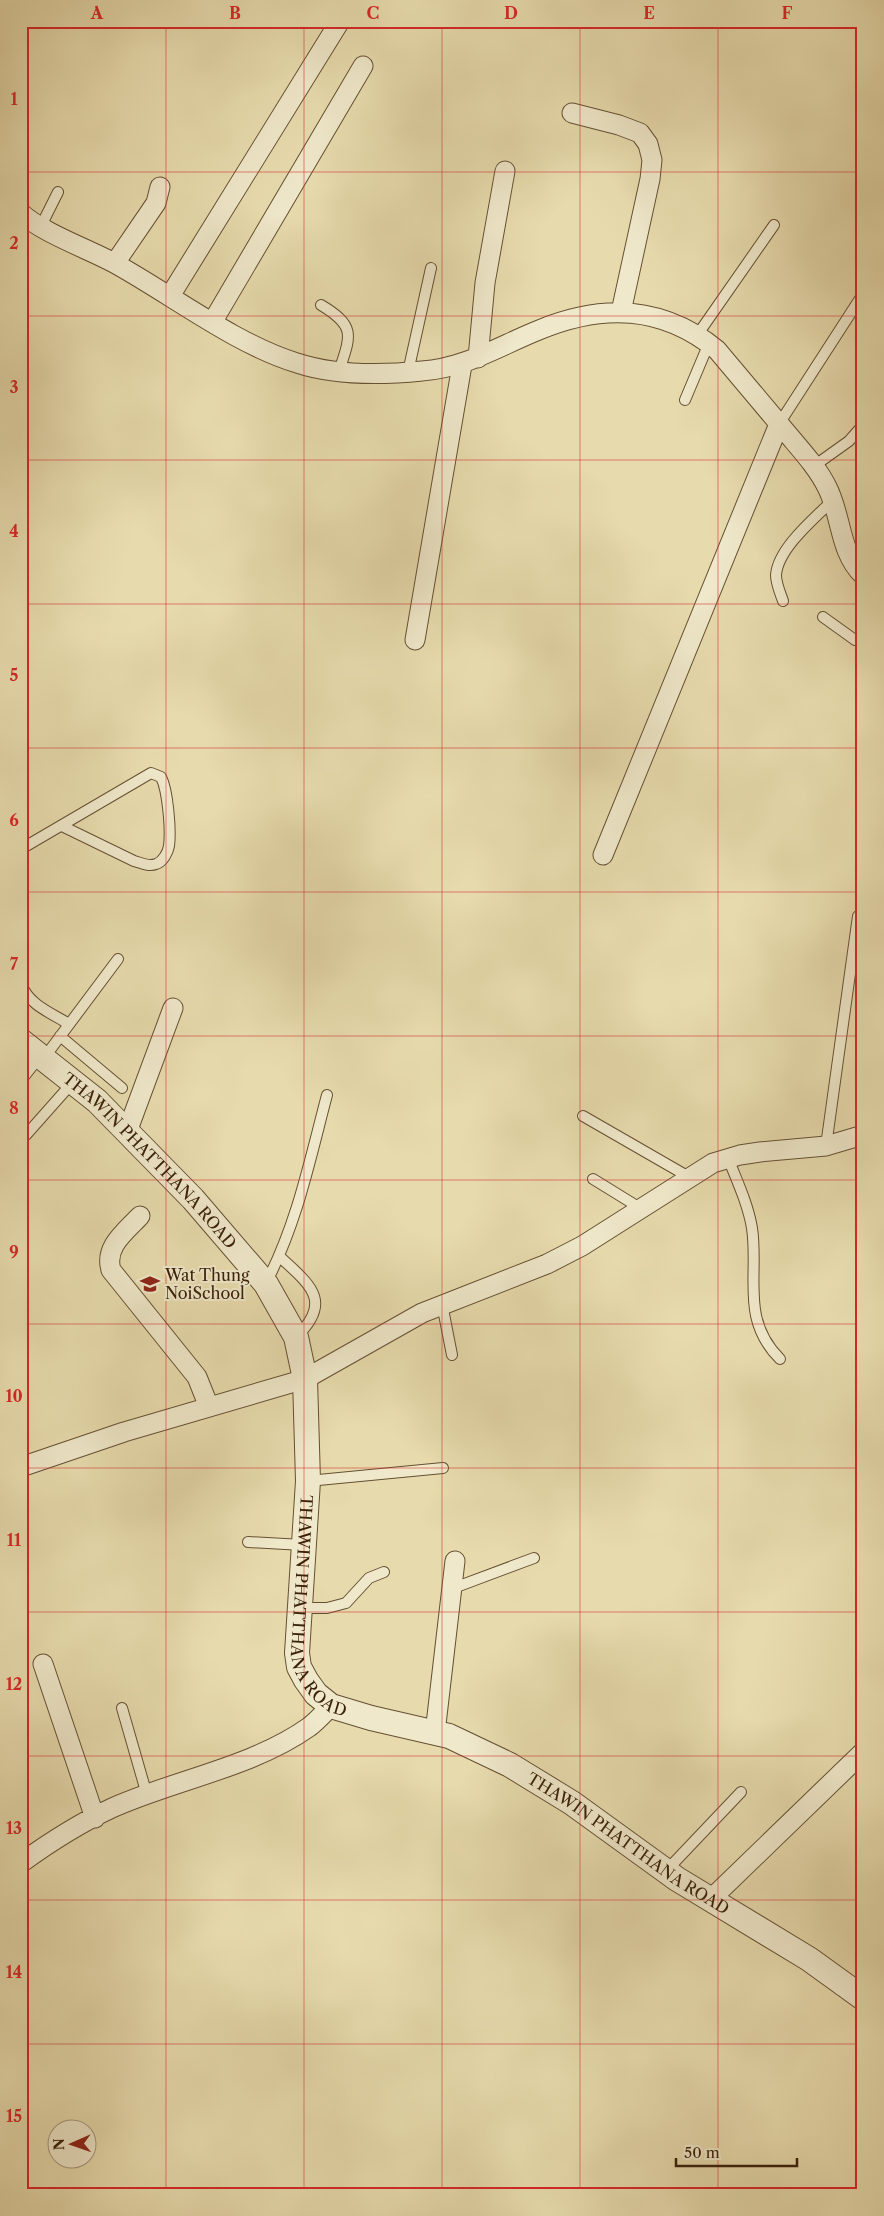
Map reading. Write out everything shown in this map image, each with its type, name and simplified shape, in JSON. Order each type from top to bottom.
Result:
[{"type":"street","points":[[170,296],[340,21]]},
{"type":"street","points":[[213,321],[363,66]]},
{"type":"street","points":[[572,113],[619,125],[640,133],[648,144],[652,160],[650,180],[621,312]]},
{"type":"street","points":[[414,640],[485,284],[505,170]]},
{"type":"street","points":[[115,264],[156,203],[160,187]]},
{"type":"street","points":[[21,213],[41,226],[115,264],[252,344],[297,363],[339,371],[408,372],[443,369],[470,361],[540,330],[590,315],[621,312],[657,317],[678,324],[717,350],[814,466],[832,500],[853,565],[863,575]]},
{"type":"street","points":[[603,855],[779,424]]},
{"type":"street","points":[[128,1132],[173,1008]]},
{"type":"street","points":[[21,1073],[34,1051]]},
{"type":"street","name":"THAWIN PHATTHANA ROAD","points":[[34,1051],[97,1101],[193,1199],[266,1284],[296,1337],[305,1379],[308,1481],[298,1608],[297,1653],[299,1667],[316,1694],[331,1706],[371,1718],[449,1736],[510,1765],[572,1803],[666,1871],[710,1900],[809,1959],[863,1998]]},
{"type":"street","points":[[21,1467],[124,1432],[305,1379],[422,1313],[546,1264],[582,1246],[689,1178],[713,1164],[728,1158],[760,1152],[826,1146],[863,1135]]},
{"type":"street","points":[[140,1216],[110,1250],[108,1260],[111,1270],[197,1377],[209,1407]]},
{"type":"street","points":[[435,1732],[454,1561]]},
{"type":"street","points":[[42,1664],[95,1818]]},
{"type":"street","points":[[23,1858],[113,1808],[228,1766],[282,1743],[309,1726],[331,1706]]},
{"type":"street","points":[[710,1900],[863,1752]]},
{"type":"lane","points":[[41,226],[58,192]]},
{"type":"lane","points":[[685,400],[703,339],[774,225]]},
{"type":"lane","points":[[408,372],[431,268]]},
{"type":"lane","points":[[779,424],[863,294]]},
{"type":"lane","points":[[321,305],[340,316],[345,323],[348,333],[346,351],[339,371]]},
{"type":"lane","points":[[814,466],[849,441],[863,425]]},
{"type":"lane","points":[[783,601],[777,585],[778,562],[793,540],[832,500]]},
{"type":"lane","points":[[823,617],[856,640],[863,641]]},
{"type":"lane","points":[[21,849],[151,773],[161,777],[166,787],[169,847],[163,860],[156,864],[146,865],[134,861],[62,826]]},
{"type":"lane","points":[[826,1146],[858,916]]},
{"type":"lane","points":[[34,1051],[60,1036],[118,958]]},
{"type":"lane","points":[[21,984],[25,994],[34,1003],[69,1024]]},
{"type":"lane","points":[[60,1036],[122,1088]]},
{"type":"lane","points":[[26,1135],[73,1082]]},
{"type":"lane","points":[[266,1284],[280,1257],[293,1224],[327,1095]]},
{"type":"lane","points":[[583,1116],[689,1178]]},
{"type":"lane","points":[[728,1158],[752,1228],[754,1304],[762,1337],[780,1359]]},
{"type":"lane","points":[[593,1179],[640,1208]]},
{"type":"lane","points":[[280,1257],[310,1285],[315,1298],[314,1315],[308,1326],[296,1337]]},
{"type":"lane","points":[[442,1304],[452,1355]]},
{"type":"lane","points":[[308,1481],[443,1468]]},
{"type":"lane","points":[[248,1542],[303,1545]]},
{"type":"lane","points":[[452,1590],[534,1558]]},
{"type":"lane","points":[[298,1608],[327,1608],[346,1603],[369,1578],[384,1572]]},
{"type":"lane","points":[[122,1708],[147,1796]]},
{"type":"lane","points":[[666,1871],[741,1792]]},
{"type":"place","name":"Wat Thung NoiSchool","points":[[150,1284]]}]
